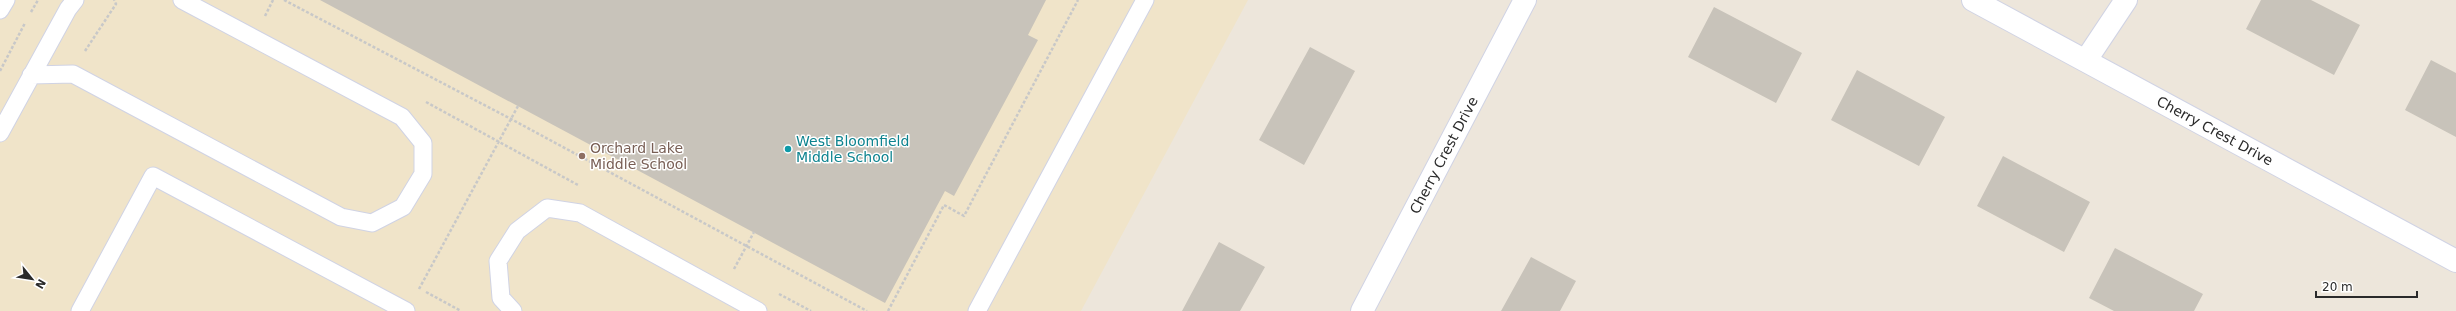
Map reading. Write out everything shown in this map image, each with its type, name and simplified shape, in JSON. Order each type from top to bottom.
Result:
[{"type":"street","name":"Cherry Crest Drive","points":[[1362,311],[1525,0]]},
{"type":"street","name":"Cherry Crest Drive","points":[[1973,0],[2456,261]]},
{"type":"street","points":[[2086,60],[2126,0]]},
{"type":"lane","points":[[0,10],[6,0]]},
{"type":"lane","points":[[0,133],[68,9],[75,0]]},
{"type":"lane","points":[[31,75],[73,74],[340,217],[372,223],[402,207],[423,174],[423,143],[402,117],[182,0]]},
{"type":"lane","points":[[976,311],[1145,0]]},
{"type":"lane","points":[[80,311],[153,176],[406,311]]},
{"type":"lane","points":[[513,311],[501,298],[498,261],[516,231],[547,208],[580,213],[758,311]]},
{"type":"path","points":[[0,70],[38,0]]},
{"type":"path","points":[[284,0],[511,119],[867,311]]},
{"type":"path","points":[[888,311],[944,205],[964,216],[1078,0]]},
{"type":"path","points":[[258,11],[272,19]]},
{"type":"path","points":[[423,101],[582,187]]},
{"type":"path","points":[[416,294],[518,106]]},
{"type":"path","points":[[722,291],[754,232]]},
{"type":"path","points":[[727,266],[741,273]]},
{"type":"path","points":[[776,292],[811,311]]},
{"type":"shaded area","name":"Orchard Lake Middle School","points":[[0,0],[1248,0],[1081,311],[0,311]]},
{"type":"building","name":"West Bloomfield Middle School","points":[[320,0],[1046,0],[1028,35],[1038,40],[954,196],[945,191],[885,303]]},
{"type":"building","points":[[2261,0],[2311,0],[2360,25],[2334,75],[2246,29]]},
{"type":"building","points":[[1714,7],[1802,53],[1776,103],[1688,57]]},
{"type":"building","points":[[1310,47],[1355,71],[1304,165],[1259,140]]},
{"type":"building","points":[[2431,60],[2456,73],[2456,137],[2405,110]]},
{"type":"building","points":[[1857,70],[1945,117],[1919,166],[1831,120]]},
{"type":"building","points":[[2003,156],[2090,202],[2064,252],[1977,206]]},
{"type":"building","points":[[1219,242],[1265,267],[1240,311],[1182,311]]},
{"type":"building","points":[[2115,248],[2203,294],[2194,311],[2114,311],[2089,298]]},
{"type":"building","points":[[1531,257],[1576,281],[1560,311],[1501,311]]},
{"type":"place","name":"West Bloomfield Middle School","points":[[788,149]]},
{"type":"place","name":"Orchard Lake Middle School","points":[[582,156]]}]
